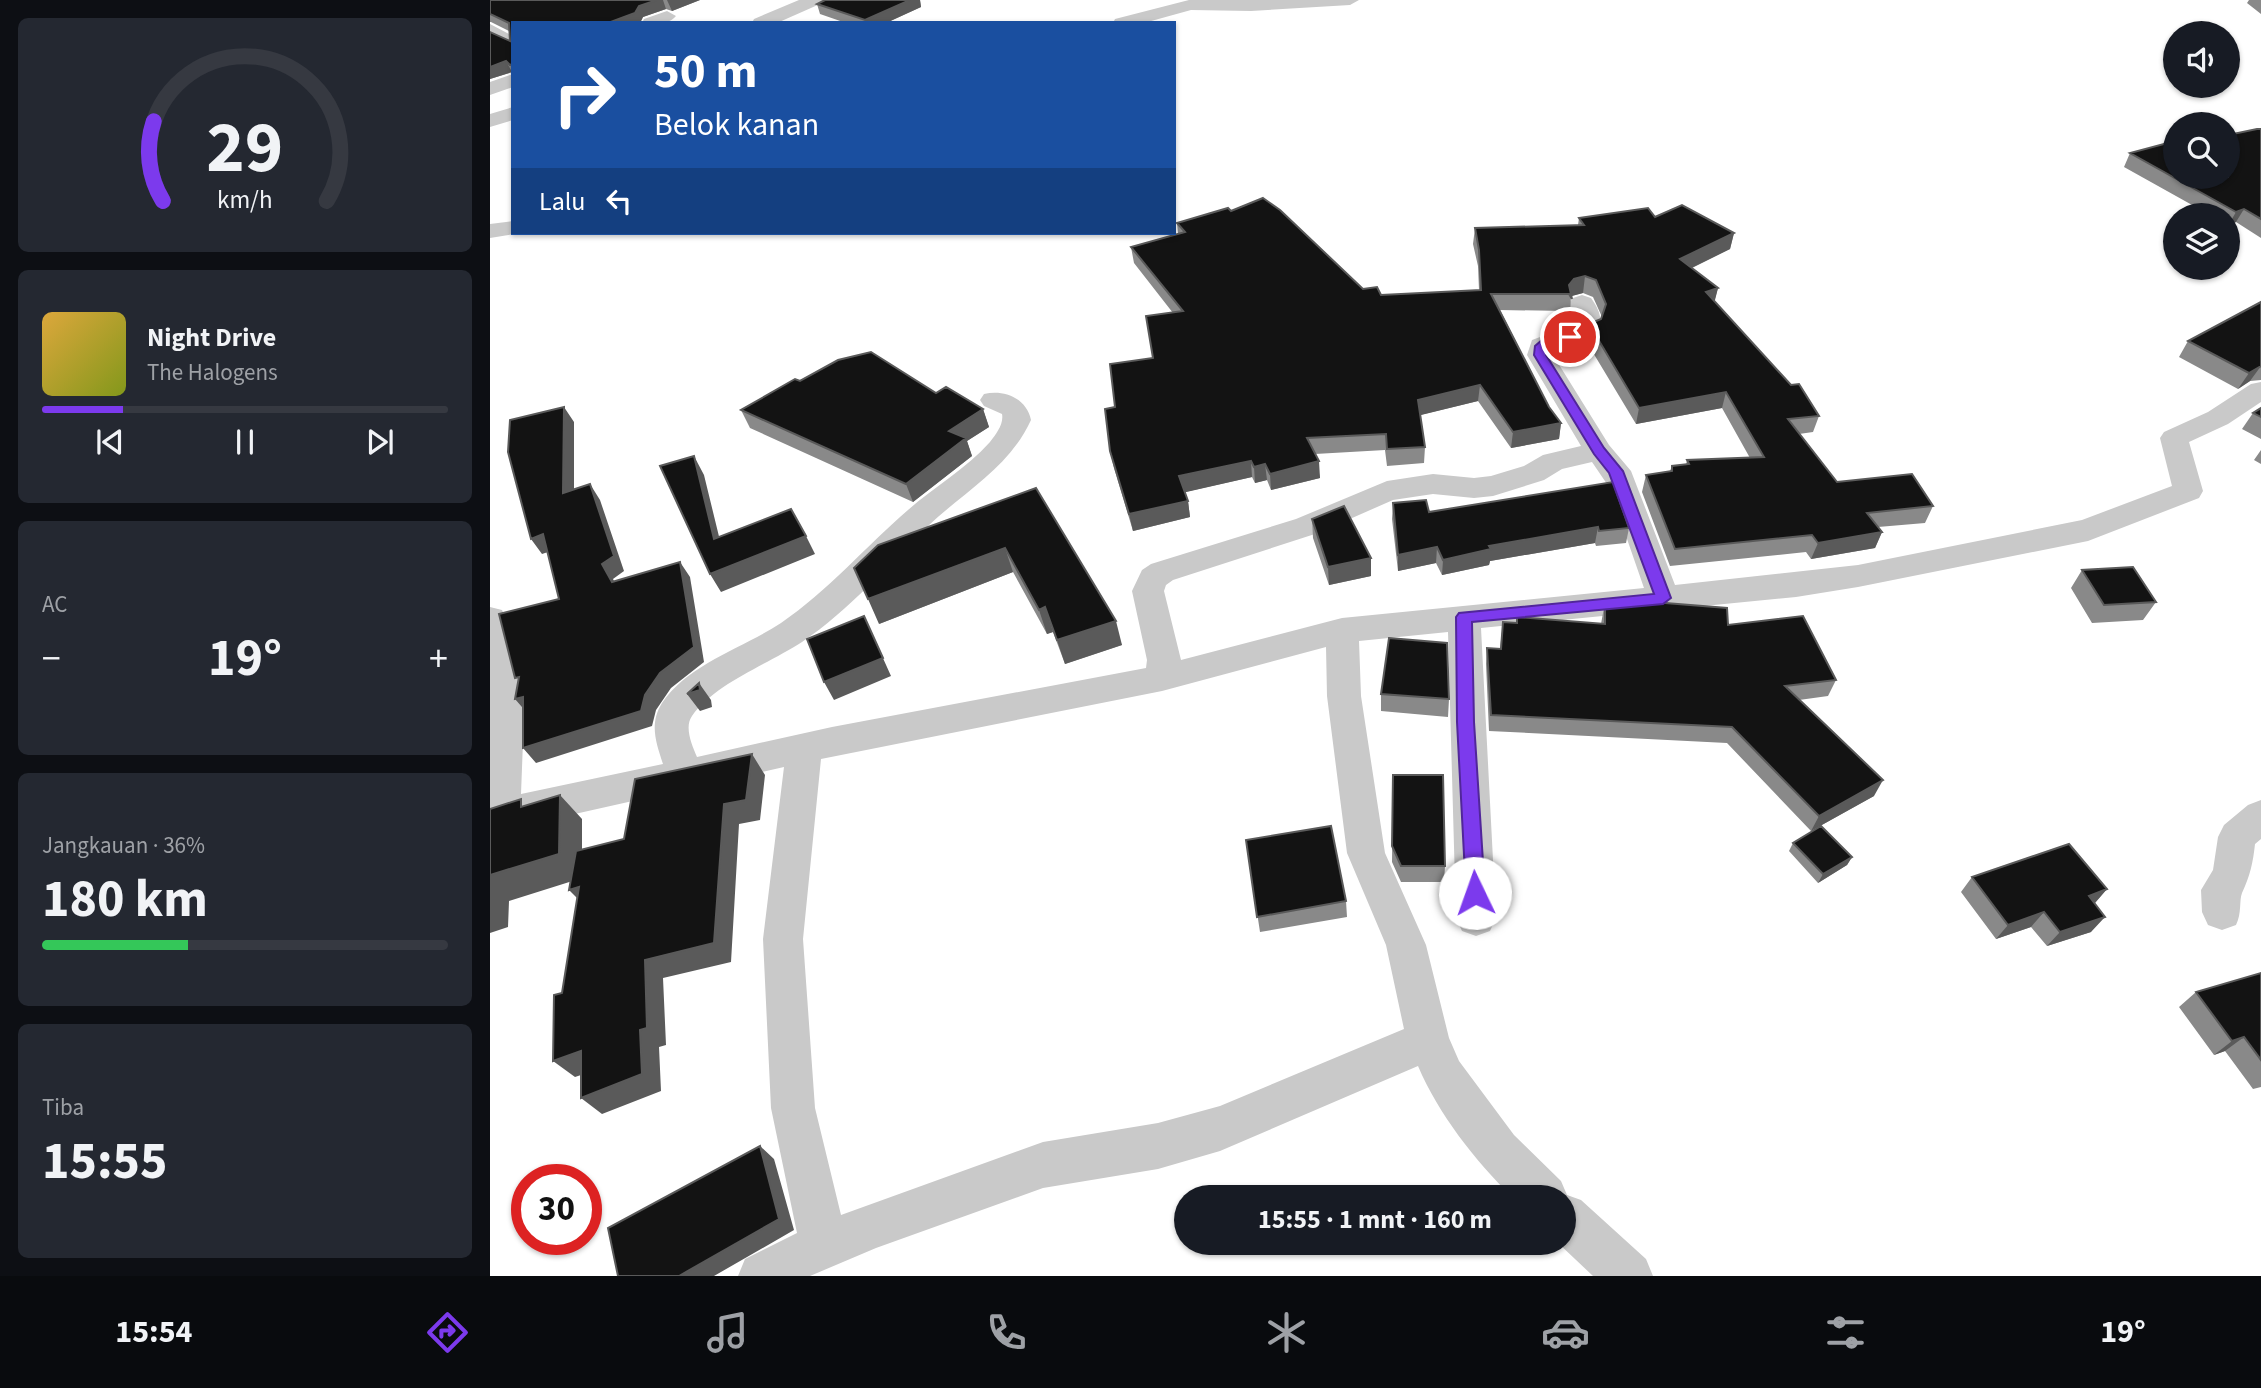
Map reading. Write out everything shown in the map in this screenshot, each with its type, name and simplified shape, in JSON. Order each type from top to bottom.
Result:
[{"type":"street","points":[[766,21],[814,0]]},
{"type":"street","points":[[1130,21],[1191,5],[1251,6],[1350,0]]},
{"type":"street","points":[[490,30],[511,43]]},
{"type":"street","points":[[490,89],[511,81]]},
{"type":"street","points":[[490,121],[511,114]]},
{"type":"street","points":[[490,231],[511,228]]},
{"type":"street","points":[[1582,303],[1589,322],[1587,329],[1541,346],[1540,355],[1599,451],[1616,471],[1663,598]]},
{"type":"street","points":[[490,619],[508,689],[496,815],[804,749],[1162,678],[1342,630],[1858,576],[2088,530],[2188,491],[2174,438],[2218,418],[2261,390]]},
{"type":"street","points":[[687,776],[672,727],[674,714],[696,691],[808,621],[921,514],[981,467],[1006,441],[1017,420],[1015,409],[994,400]]},
{"type":"street","points":[[1162,678],[1164,660],[1149,591],[1153,578],[1162,572],[1307,526],[1387,491],[1433,484],[1474,488],[1493,486],[1534,472],[1553,462],[1599,451]]},
{"type":"street","points":[[1464,617],[1466,722],[1476,918]]},
{"type":"street","points":[[1342,630],[1344,696],[1366,853],[1406,945],[1428,1040],[1444,1076],[1498,1151],[1533,1185]]},
{"type":"street","points":[[804,749],[783,939],[793,1108],[824,1245]]},
{"type":"street","points":[[2222,912],[2221,890],[2232,876],[2237,837],[2261,816]]},
{"type":"street","points":[[762,1276],[824,1245],[1043,1165],[1101,1153],[1158,1146],[1220,1128],[1428,1040]]},
{"type":"street","points":[[1576,1228],[1629,1276]]},
{"type":"building","points":[[490,0],[657,0],[639,6],[635,13],[613,21],[511,21],[511,65],[506,61],[490,67],[490,32],[510,41],[509,23],[490,14]]},
{"type":"building","points":[[825,0],[910,0],[865,20],[817,4]]},
{"type":"building","points":[[2261,129],[2261,219],[2244,209],[2240,210],[2240,203],[2220,203],[2195,189],[2240,189],[2240,133]]},
{"type":"building","points":[[2163,144],[2163,171],[2130,153]]},
{"type":"building","points":[[1263,198],[1280,210],[1363,289],[1377,287],[1381,295],[1481,290],[1475,228],[1584,225],[1579,218],[1648,208],[1655,217],[1682,205],[1734,233],[1680,259],[1718,288],[1706,292],[1791,385],[1799,384],[1819,416],[1788,419],[1837,482],[1912,474],[1933,506],[1867,513],[1882,532],[1818,543],[1812,535],[1675,549],[1646,475],[1672,471],[1672,466],[1689,464],[1687,460],[1764,457],[1726,392],[1639,408],[1589,324],[1601,319],[1606,304],[1596,280],[1585,276],[1574,279],[1569,285],[1572,299],[1569,294],[1491,294],[1549,407],[1561,423],[1513,432],[1480,385],[1418,400],[1425,447],[1387,449],[1386,434],[1307,438],[1319,461],[1270,474],[1265,464],[1254,467],[1251,461],[1179,476],[1188,501],[1129,514],[1110,451],[1105,409],[1115,407],[1110,364],[1153,358],[1146,316],[1183,311],[1131,247],[1185,232],[1177,223],[1228,208],[1231,211]]},
{"type":"building","points":[[2261,302],[2261,366],[2249,373],[2188,341]]},
{"type":"building","points":[[871,352],[936,393],[946,387],[983,409],[949,431],[966,438],[906,484],[741,410],[795,379],[800,381],[838,360]]},
{"type":"building","points":[[564,407],[563,493],[590,484],[614,556],[602,564],[612,582],[680,562],[694,647],[660,673],[645,695],[641,711],[523,748],[523,697],[515,699],[519,677],[515,678],[499,614],[559,599],[543,534],[531,539],[508,452],[510,420]]},
{"type":"building","points":[[2261,408],[2261,417],[2253,413]]},
{"type":"building","points":[[694,456],[714,539],[791,509],[806,536],[710,574],[660,466]]},
{"type":"building","points":[[1613,482],[1629,528],[1599,531],[1598,527],[1489,546],[1491,549],[1443,560],[1437,547],[1398,555],[1393,503],[1426,500],[1429,512]]},
{"type":"building","points":[[1036,488],[1116,621],[1057,640],[1045,607],[1039,610],[1005,548],[868,599],[854,568],[878,545]]},
{"type":"building","points":[[1344,506],[1371,558],[1328,567],[1312,519]]},
{"type":"building","points":[[2133,567],[2156,602],[2104,605],[2082,570]]},
{"type":"building","points":[[1628,600],[1727,608],[1728,625],[1803,616],[1836,680],[1785,686],[1883,780],[1819,816],[1732,727],[1491,715],[1487,648],[1501,649],[1503,622],[1517,623],[1517,617],[1605,624],[1605,602]]},
{"type":"building","points":[[864,616],[883,658],[824,682],[807,639]]},
{"type":"building","points":[[1389,638],[1447,643],[1449,699],[1381,694]]},
{"type":"building","points":[[699,683],[700,690],[687,694]]},
{"type":"building","points":[[752,754],[746,800],[724,804],[714,943],[645,960],[647,1028],[640,1030],[642,1074],[581,1098],[581,1051],[553,1061],[554,995],[562,993],[579,887],[569,890],[576,851],[624,839],[635,779]]},
{"type":"building","points":[[1393,775],[1443,775],[1445,866],[1401,866],[1392,846]]},
{"type":"building","points":[[560,795],[559,854],[490,875],[490,809],[521,799],[521,807]]},
{"type":"building","points":[[1331,826],[1346,901],[1257,917],[1246,840]]},
{"type":"building","points":[[1821,826],[1852,857],[1823,874],[1793,843]]},
{"type":"building","points":[[2069,844],[2107,889],[2089,896],[2105,917],[2060,932],[2044,912],[2008,925],[1972,877]]},
{"type":"building","points":[[2261,973],[2261,1060],[2244,1037],[2232,1041],[2196,992]]},
{"type":"building","points":[[760,1146],[779,1219],[679,1276],[618,1276],[608,1228]]},
{"type":"route","points":[[1475,893],[1466,722],[1464,617],[1663,598],[1616,471],[1599,451],[1540,355],[1541,346],[1570,337]]}]
